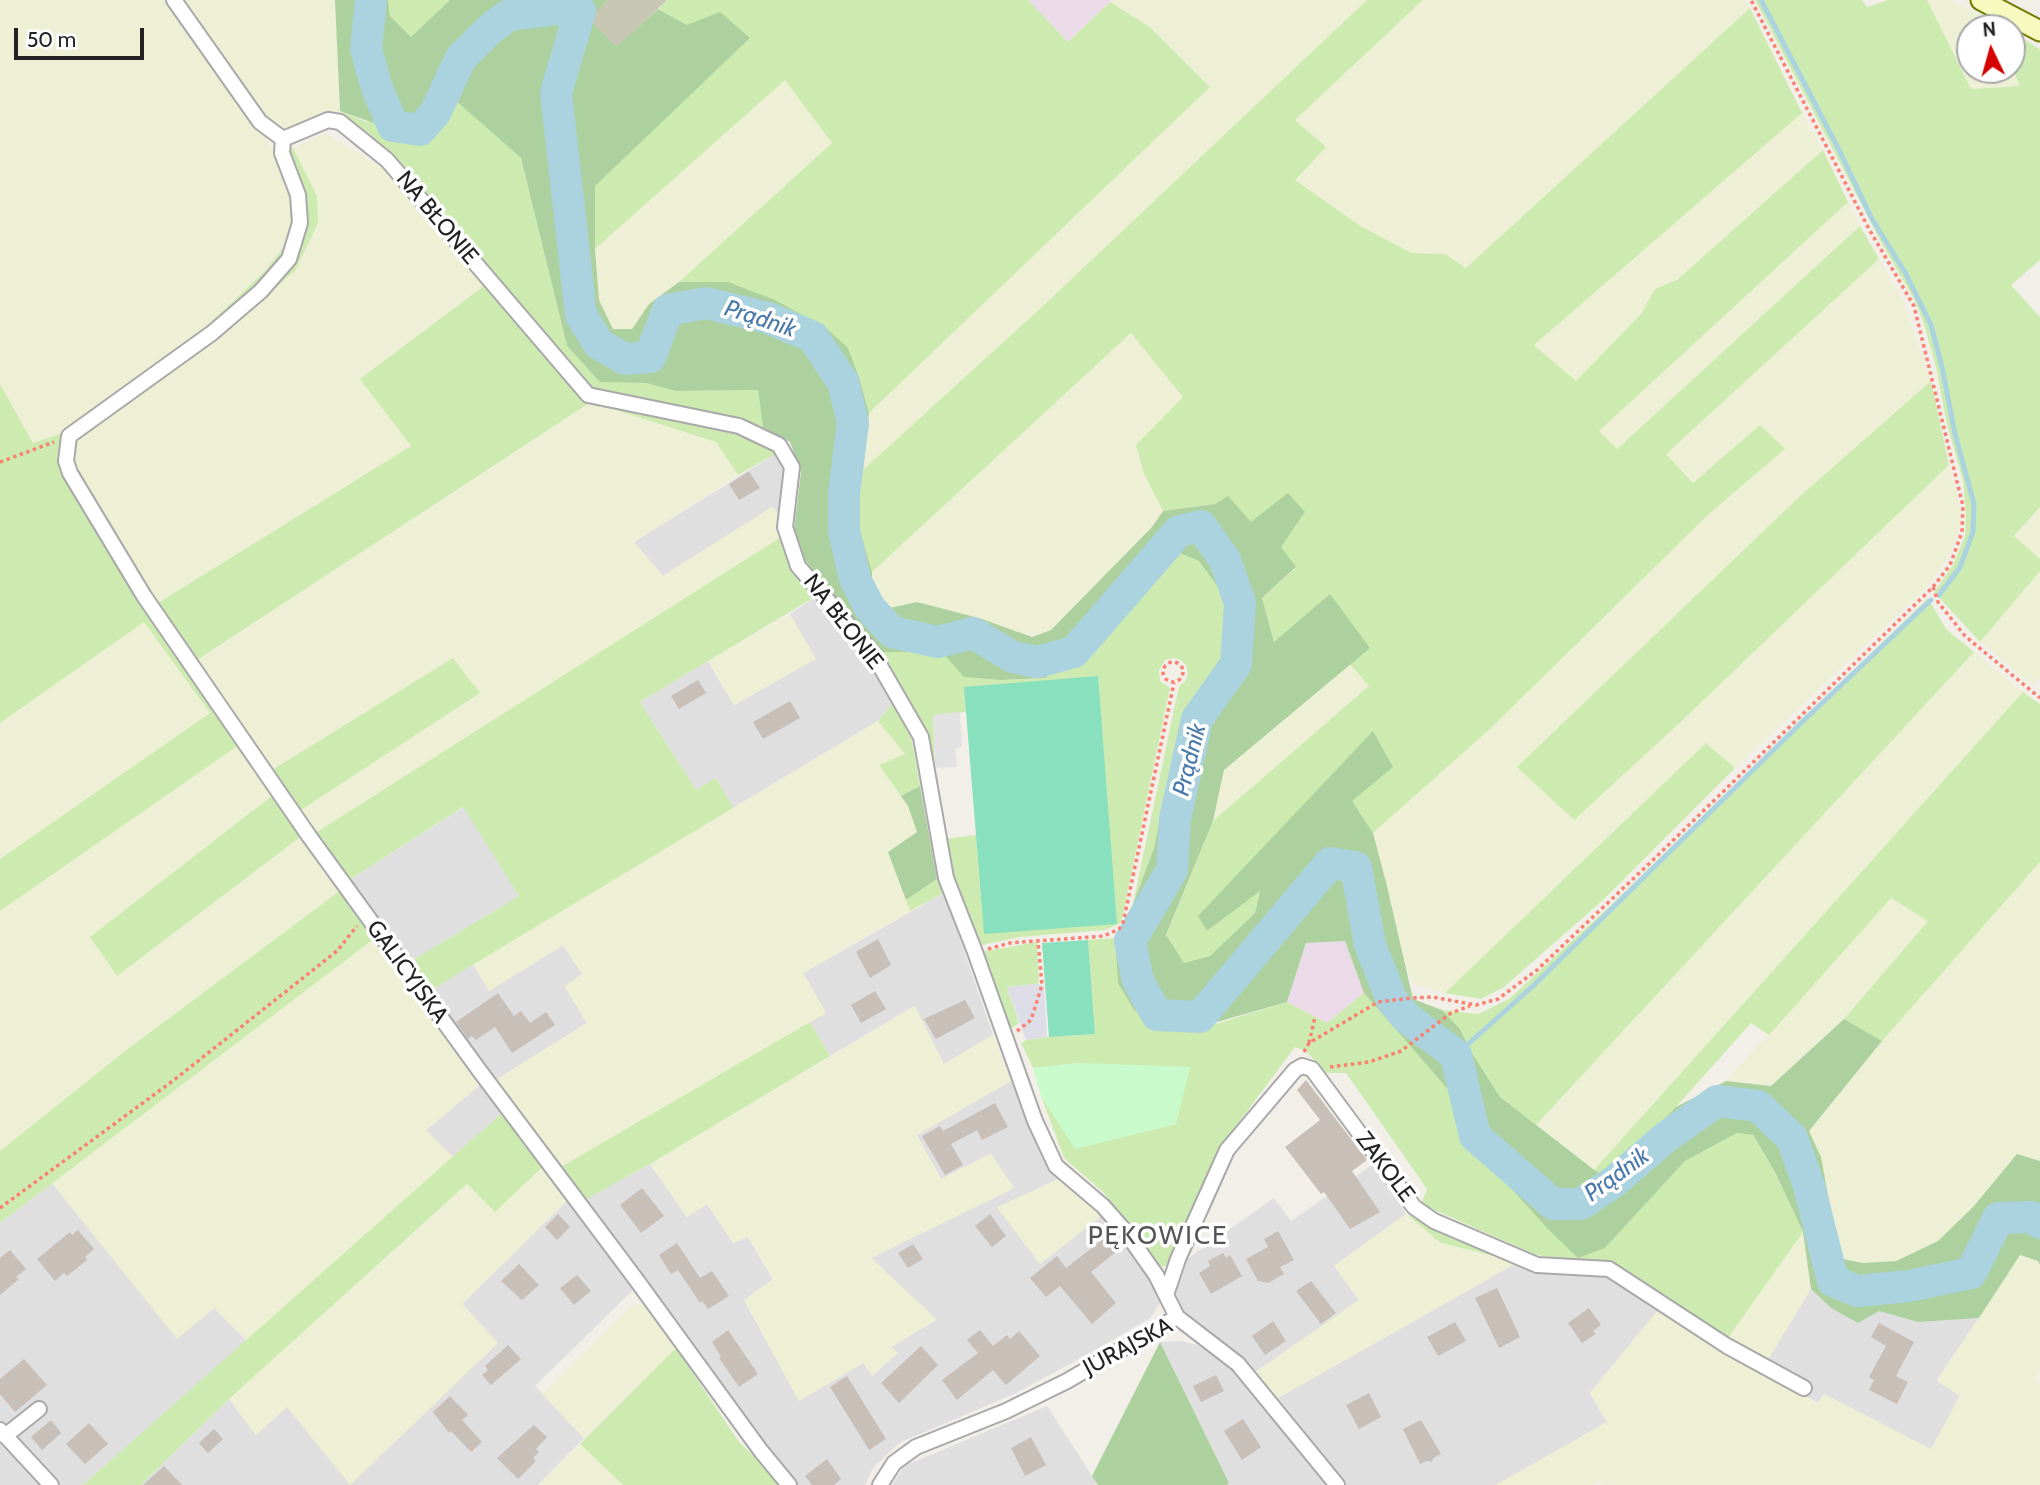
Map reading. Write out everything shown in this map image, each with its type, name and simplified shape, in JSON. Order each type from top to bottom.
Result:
[{"type":"main road","points":[[1981,0],[2040,32]]},
{"type":"street","points":[[69,436],[212,333],[261,290],[289,259],[300,223],[298,195],[282,153],[283,139],[260,122],[174,0]]},
{"type":"street","name":"NA BŁONIE","points":[[283,139],[328,120],[340,122],[387,160],[588,395],[739,426],[779,445],[792,467],[785,527],[798,566],[872,652],[921,737],[946,878],[1035,1121],[1056,1166],[1103,1206],[1125,1231],[1156,1275],[1177,1317]]},
{"type":"street","name":"GALICYJSKA","points":[[69,436],[66,461],[70,473],[144,596],[240,739],[366,915],[761,1451],[789,1485]]},
{"type":"street","points":[[1166,1295],[1178,1259],[1227,1150],[1295,1070],[1307,1068]]},
{"type":"street","name":"ZAKOLE","points":[[1307,1068],[1414,1207],[1434,1221],[1536,1265],[1609,1269],[1727,1346],[1804,1388]]},
{"type":"street","name":"JURAJSKA","points":[[880,1485],[894,1463],[916,1447],[1006,1411],[1067,1381],[1177,1317],[1238,1364],[1337,1485]]},
{"type":"street","points":[[38,1409],[3,1433],[51,1485]]},
{"type":"path","points":[[1309,1043],[1378,1002],[1432,998],[1472,1005],[1485,1004],[1498,999],[1537,970],[1933,587],[1950,565],[1962,532],[1963,506],[1914,306],[1869,229],[1751,0]]},
{"type":"path","points":[[0,462],[69,436]]},
{"type":"path","points":[[1933,587],[1938,602],[1965,636],[2040,698]]},
{"type":"path","points":[[975,952],[1010,943],[1104,936],[1119,929],[1123,923],[1174,682],[1182,677],[1183,671],[1178,663],[1171,663],[1164,669],[1168,681],[1174,682]]},
{"type":"path","points":[[0,1208],[174,1080],[337,951],[366,915]]},
{"type":"path","points":[[1006,1040],[1031,1020],[1042,985],[1038,941]]},
{"type":"path","points":[[1315,1017],[1303,1056],[1307,1068],[1380,1059],[1401,1051],[1451,1013],[1472,1005]]},
{"type":"shaded area","points":[[0,0],[166,0],[274,151],[287,182],[292,210],[287,241],[266,270],[189,343],[65,432],[33,443],[0,384]]},
{"type":"shaded area","points":[[180,0],[335,0],[340,111],[285,131],[263,120]]},
{"type":"shaded area","points":[[608,0],[667,0],[616,48],[588,19]]},
{"type":"shaded area","points":[[1028,0],[1112,0],[1068,42]]},
{"type":"shaded area","points":[[1367,0],[1044,305],[863,470],[869,413],[1210,87],[1150,27],[1110,2]]},
{"type":"shaded area","points":[[1423,0],[1745,0],[1750,8],[1466,268],[1445,254],[1412,253],[1362,227],[1294,180],[1325,147],[1295,120]]},
{"type":"shaded area","points":[[1927,0],[1948,0],[1980,14],[1956,14],[1956,59]]},
{"type":"shaded area","points":[[785,79],[832,143],[679,282],[649,304],[633,329],[613,329],[599,300],[595,249]]},
{"type":"shaded area","points":[[1969,84],[2021,86],[1971,89]]},
{"type":"shaded area","points":[[1802,113],[1823,150],[1677,281],[1655,289],[1641,314],[1576,381],[1534,345]]},
{"type":"shaded area","points":[[325,133],[396,176],[488,283],[411,446],[158,603],[74,478],[69,457],[75,439],[295,271],[318,223],[317,196],[293,148]]},
{"type":"shaded area","points":[[1848,202],[1860,226],[1617,449],[1598,432]]},
{"type":"shaded area","points":[[1879,259],[1904,303],[1931,381],[1799,497],[1518,767],[1687,716],[1949,465],[1962,514],[1958,536],[1948,558],[1928,586],[1735,768],[1706,743],[1445,993],[1415,984],[1404,969],[1373,833],[1491,728],[1710,513],[1785,449],[1760,426],[1693,483],[1665,454]]},
{"type":"shaded area","points":[[1131,333],[1183,397],[1136,446],[1144,474],[1163,511],[1152,527],[1051,630],[1032,637],[979,618],[917,602],[885,609],[872,590],[872,572]]},
{"type":"shaded area","points":[[592,402],[716,442],[738,475],[634,542],[663,576],[772,507],[777,513],[781,537],[317,833],[301,810],[480,693],[453,658],[272,770],[196,661]]},
{"type":"shaded area","points":[[777,453],[785,468],[783,496],[777,513],[772,507],[663,576],[634,542]]},
{"type":"shaded area","points":[[2040,507],[2040,559],[2014,537]]},
{"type":"shaded area","points":[[2040,571],[2040,677],[2033,685],[1980,642]]},
{"type":"shaded area","points":[[818,595],[867,649],[894,702],[878,721],[733,808],[716,778],[696,790],[640,702],[708,661],[734,705],[815,659],[790,614]]},
{"type":"shaded area","points":[[790,614],[816,659],[734,705],[708,661]]},
{"type":"shaded area","points":[[144,622],[210,714],[0,859],[0,723]]},
{"type":"shaded area","points":[[1974,652],[2023,692],[1594,1170],[1536,1125]]},
{"type":"shaded area","points":[[1350,664],[1369,686],[1213,821],[1224,770]]},
{"type":"shaded area","points":[[960,712],[962,746],[955,750],[957,767],[935,768],[933,715]]},
{"type":"shaded area","points":[[878,721],[906,755],[879,765],[908,805],[918,832],[888,852],[910,911],[803,973],[826,1013],[559,1168],[494,1081],[587,1023],[565,986],[582,974],[563,945],[489,991],[473,964]]},
{"type":"shaded area","points":[[236,747],[273,795],[90,937],[117,976],[304,835],[341,890],[125,1051],[0,1151],[0,911]]},
{"type":"shaded area","points":[[464,807],[519,896],[408,963],[349,880]]},
{"type":"shaded area","points":[[2040,862],[2040,1161],[2017,1154],[1973,1207],[1938,1241],[1896,1261],[1863,1263],[1843,1259],[1809,1132],[1882,1041]]},
{"type":"shaded area","points":[[944,893],[993,1035],[944,1064],[914,1006],[830,1056],[810,1022],[825,1012],[803,973]]},
{"type":"shaded area","points":[[1891,898],[1928,921],[1844,1019],[1771,1086],[1726,1081]]},
{"type":"shaded area","points":[[375,938],[482,1083],[426,1130],[453,1157],[247,1341],[214,1308],[177,1339],[52,1183]]},
{"type":"shaded area","points":[[1345,941],[1364,993],[1327,1023],[1287,1002],[1306,943]]},
{"type":"shaded area","points":[[563,945],[582,974],[565,987],[587,1023],[494,1081],[426,993],[473,964],[489,991]]},
{"type":"shaded area","points":[[1038,984],[1044,986],[1047,1037],[1026,1040],[1007,987]]},
{"type":"shaded area","points":[[915,1006],[944,1064],[993,1035],[1011,1081],[917,1135],[941,1179],[991,1154],[1014,1188],[871,1258],[936,1319],[891,1347],[898,1353],[872,1375],[863,1363],[799,1401],[744,1300],[773,1279],[748,1237],[733,1243],[707,1204],[687,1217],[650,1164]]},
{"type":"shaded area","points":[[1011,1081],[1018,1090],[1031,1129],[1060,1178],[998,1208],[1040,1264],[1101,1216],[1112,1224],[1156,1286],[1160,1303],[1150,1318],[1014,1394],[899,1443],[873,1468],[865,1485],[797,1485],[761,1445],[583,1201],[650,1164],[687,1217],[707,1204],[733,1243],[748,1237],[773,1280],[744,1300],[799,1400],[863,1363],[873,1375],[897,1353],[891,1347],[936,1320],[871,1258],[1014,1188],[990,1154],[941,1179],[917,1135]]},
{"type":"shaded area","points":[[482,1083],[503,1112],[453,1157],[425,1131]]},
{"type":"shaded area","points":[[1375,1163],[1406,1214],[1334,1266],[1360,1300],[1254,1373],[1176,1304],[1172,1291],[1180,1264],[1274,1198],[1291,1221]]},
{"type":"shaded area","points":[[543,1166],[569,1199],[462,1304],[498,1343],[350,1485],[287,1407],[256,1435],[229,1399],[468,1184]]},
{"type":"shaded area","points":[[1062,1178],[1101,1216],[1040,1264],[997,1207]]},
{"type":"shaded area","points":[[52,1183],[177,1338],[214,1308],[247,1341],[83,1485],[58,1485],[0,1420],[0,1223]]},
{"type":"shaded area","points":[[569,1199],[636,1287],[535,1386],[584,1438],[538,1485],[141,1485],[229,1399],[256,1435],[287,1406],[350,1484],[497,1342],[462,1304]]},
{"type":"shaded area","points":[[1406,1214],[1441,1243],[1518,1262],[1278,1398],[1254,1373],[1359,1300],[1334,1266]]},
{"type":"shaded area","points":[[1803,1232],[1811,1289],[1767,1361],[1728,1338]]},
{"type":"shaded area","points":[[2020,1255],[2038,1261],[2040,1265],[2040,1368],[2036,1378],[2040,1385],[2040,1485],[1601,1485],[1600,1480],[1590,1485],[1496,1485],[1607,1422],[1590,1393],[1659,1309],[1818,1403],[1824,1394],[1931,1449],[1960,1396],[1937,1381]]},
{"type":"shaded area","points":[[1518,1262],[1609,1273],[1659,1309],[1590,1393],[1607,1422],[1496,1485],[1347,1485],[1278,1398]]},
{"type":"shaded area","points":[[1811,1289],[1831,1308],[1879,1311],[1918,1322],[1979,1318],[1937,1380],[1960,1396],[1931,1450],[1824,1394],[1818,1403],[1761,1370]]},
{"type":"shaded area","points":[[647,1304],[676,1348],[584,1438],[542,1394],[633,1305]]},
{"type":"shaded area","points":[[1181,1341],[1197,1345],[1229,1364],[1328,1485],[1227,1485],[1229,1483],[1160,1342]]},
{"type":"shaded area","points":[[1047,1406],[1098,1485],[892,1485],[904,1466]]},
{"type":"shaded area","points":[[0,1444],[39,1485],[0,1485]]},
{"type":"shaded area","points":[[580,1444],[623,1485],[538,1485]]},
{"type":"green space","points":[[335,0],[388,0],[390,16],[411,37],[450,0],[608,0],[589,19],[616,47],[658,9],[687,25],[720,12],[750,38],[595,186],[595,249],[599,300],[613,329],[632,329],[649,304],[679,282],[728,282],[775,300],[826,328],[848,348],[869,413],[863,470],[854,509],[872,572],[872,590],[885,609],[917,602],[979,618],[1032,637],[1051,630],[1152,527],[1163,511],[1215,504],[1228,496],[1251,522],[1288,493],[1305,512],[1281,547],[1296,567],[1262,598],[1274,642],[1330,594],[1370,648],[1224,770],[1213,821],[1166,935],[1184,963],[1210,956],[1255,913],[1260,891],[1207,931],[1198,916],[1373,731],[1393,767],[1352,801],[1373,833],[1413,999],[1442,1010],[1460,1029],[1500,1097],[1606,1179],[1676,1107],[1726,1081],[1771,1086],[1844,1019],[1882,1041],[1809,1131],[1821,1157],[1835,1234],[1843,1259],[1863,1263],[1896,1261],[1938,1241],[1973,1207],[2017,1154],[2040,1161],[2040,1265],[2038,1261],[2020,1255],[1979,1318],[1918,1322],[1879,1311],[1858,1323],[1831,1308],[1811,1289],[1803,1232],[1775,1172],[1753,1135],[1737,1133],[1685,1161],[1605,1248],[1578,1258],[1469,1142],[1452,1094],[1364,993],[1345,941],[1306,943],[1287,1002],[1189,1030],[1165,1031],[1134,1010],[1118,983],[1115,938],[1127,926],[1154,848],[1163,804],[1197,693],[1224,662],[1230,629],[1222,593],[1199,561],[1177,552],[1144,577],[1106,628],[1088,647],[1045,678],[1001,680],[964,677],[942,652],[880,652],[803,557],[794,530],[801,472],[790,442],[763,427],[758,390],[676,391],[646,383],[600,382],[567,346],[521,158],[454,99],[418,139],[340,111]]},
{"type":"green space","points":[[388,0],[450,0],[411,37],[390,16]]},
{"type":"green space","points":[[667,0],[1028,0],[1068,42],[1110,2],[1150,27],[1210,87],[869,413],[848,348],[728,282],[679,282],[832,143],[785,80],[595,249],[594,186],[750,38],[687,25],[658,9]]},
{"type":"green space","points":[[1367,0],[1423,0],[1295,120],[1326,147],[1295,180],[1362,227],[1412,253],[1445,254],[1466,268],[1750,8],[1802,113],[1534,345],[1576,381],[1641,314],[1655,289],[1677,280],[1823,150],[1848,202],[1599,431],[1617,449],[1860,226],[1879,259],[1666,454],[1693,483],[1760,425],[1785,449],[1710,513],[1491,728],[1373,833],[1351,801],[1199,916],[1207,931],[1260,890],[1255,913],[1210,956],[1184,964],[1166,936],[1213,821],[1369,686],[1350,664],[1370,647],[1274,642],[1262,598],[1296,568],[1280,547],[1305,512],[1251,523],[1215,504],[1163,511],[1144,474],[1136,445],[1183,397],[1131,333],[872,572],[854,509],[863,470],[1044,305]]},
{"type":"green space","points":[[1755,0],[1862,0],[1867,7],[1888,0],[1927,0],[1956,59],[1956,84],[1969,84],[1971,89],[2026,84],[2026,40],[2040,49],[2040,260],[2011,285],[2040,317],[2040,507],[2014,536],[2040,559],[2040,571],[1980,642],[1934,592],[1953,565],[1965,536],[1963,481],[1923,321],[1915,301],[1881,242]]},
{"type":"green space","points":[[454,98],[521,158],[567,346],[600,381],[646,383],[676,391],[758,390],[763,427],[594,391],[390,153],[340,111],[367,122]]},
{"type":"green space","points":[[293,148],[317,196],[318,223],[295,271],[224,329],[76,439],[69,457],[74,478],[158,603],[411,446],[360,379],[488,283],[574,388],[737,431],[777,453],[738,475],[716,442],[591,402],[197,660],[272,770],[453,658],[480,693],[301,810],[317,832],[781,537],[792,568],[818,595],[640,702],[696,790],[716,778],[733,808],[426,993],[408,963],[519,896],[463,807],[349,880],[375,938],[0,1223],[0,1151],[125,1051],[341,890],[303,835],[117,976],[90,937],[273,795],[236,747],[0,911],[0,859],[210,713],[144,622],[0,723],[0,384],[33,443],[65,432],[189,343],[266,270],[287,242],[292,210],[287,182],[274,151]]},
{"type":"green space","points":[[1931,381],[1949,465],[1687,716],[1574,820],[1517,767],[1799,497]]},
{"type":"green space","points":[[1177,552],[1199,561],[1222,593],[1231,629],[1224,662],[1197,693],[1163,804],[1154,848],[1133,904],[1179,686],[1188,675],[1186,665],[1173,658],[1165,660],[1159,671],[1160,681],[1170,688],[1121,923],[1105,930],[1020,937],[977,946],[952,874],[945,839],[976,835],[984,934],[965,687],[966,712],[933,715],[935,768],[917,716],[880,652],[942,652],[965,677],[1001,680],[1045,678],[1088,647],[1106,628],[1144,577]]},
{"type":"green space","points":[[1928,598],[1946,629],[1974,652],[1536,1125],[1500,1097],[1460,1029],[1442,1010],[1478,1014],[1509,999],[1611,905]]},
{"type":"green space","points":[[1098,676],[1117,924],[984,934],[964,687]]},
{"type":"green space","points":[[2023,692],[2040,704],[2040,862],[1882,1041],[1844,1019],[1928,921],[1891,898],[1769,1035],[1751,1023],[1606,1180],[1594,1170]]},
{"type":"green space","points":[[894,702],[912,741],[920,786],[901,796],[879,765],[905,754],[878,721]]},
{"type":"green space","points":[[1706,743],[1735,768],[1603,900],[1504,987],[1481,999],[1445,993]]},
{"type":"green space","points":[[920,786],[937,879],[906,900],[888,852],[917,832],[908,806],[901,796]]},
{"type":"green space","points":[[937,879],[944,893],[910,911],[906,900]]},
{"type":"green space","points":[[1115,938],[1118,983],[1216,1024],[1287,1002],[1327,1023],[1364,993],[1452,1094],[1469,1142],[1605,1248],[1685,1161],[1737,1133],[1753,1135],[1775,1172],[1803,1232],[1728,1338],[1614,1265],[1578,1258],[1559,1260],[1534,1254],[1421,1204],[1427,1189],[1346,1073],[1326,1073],[1306,1051],[1295,1047],[1219,1149],[1166,1266],[1156,1266],[1104,1193],[1064,1158],[1041,1096],[1075,1148],[1176,1124],[1079,1063],[1033,1068],[1021,1043],[1047,1037],[1095,1034],[1088,940]]},
{"type":"green space","points":[[1088,940],[1095,1034],[1049,1037],[1042,943]]},
{"type":"green space","points":[[1037,942],[1038,984],[1007,987],[1019,1023],[1007,1031],[981,952]]},
{"type":"green space","points":[[810,1022],[830,1056],[650,1164],[583,1201],[559,1168]]},
{"type":"green space","points":[[1079,1063],[1190,1067],[1176,1124],[1075,1149],[1041,1096],[1033,1068]]},
{"type":"green space","points":[[503,1112],[543,1166],[495,1212],[467,1184],[229,1399],[141,1485],[83,1485]]},
{"type":"green space","points":[[1406,1214],[1444,1232],[1518,1262],[1441,1243]]},
{"type":"green space","points":[[1160,1342],[1229,1483],[1227,1485],[1098,1485],[1092,1476]]},
{"type":"green space","points":[[676,1348],[739,1442],[785,1485],[623,1485],[580,1444]]},
{"type":"building","points":[[749,471],[760,488],[739,500],[729,484]]},
{"type":"building","points":[[698,680],[706,693],[679,709],[671,696]]},
{"type":"building","points":[[790,701],[800,718],[763,739],[753,722]]},
{"type":"building","points":[[878,939],[891,965],[870,978],[856,952]]},
{"type":"building","points":[[875,991],[886,1009],[861,1023],[851,1005]]},
{"type":"building","points":[[498,993],[514,1016],[521,1011],[530,1023],[546,1012],[555,1025],[512,1053],[495,1027],[476,1040],[472,1036],[468,1039],[456,1022]]},
{"type":"building","points":[[965,1000],[975,1018],[936,1039],[924,1019]]},
{"type":"building","points":[[1306,1080],[1367,1160],[1352,1171],[1380,1212],[1350,1229],[1324,1192],[1321,1194],[1285,1147],[1320,1120],[1297,1090]]},
{"type":"building","points":[[995,1103],[1008,1127],[982,1140],[977,1130],[951,1144],[963,1165],[945,1175],[922,1136],[940,1126],[943,1131]]},
{"type":"building","points":[[642,1188],[664,1216],[641,1233],[620,1205]]},
{"type":"building","points":[[558,1214],[570,1227],[557,1240],[545,1227]]},
{"type":"building","points":[[990,1214],[1006,1236],[992,1247],[975,1226]]},
{"type":"building","points":[[78,1230],[94,1249],[85,1257],[87,1260],[67,1276],[64,1273],[55,1281],[37,1259],[70,1232],[72,1235]]},
{"type":"building","points":[[1278,1231],[1294,1260],[1280,1267],[1284,1274],[1268,1283],[1258,1281],[1246,1259],[1268,1247],[1264,1239]]},
{"type":"building","points":[[1106,1237],[1117,1251],[1091,1272],[1116,1303],[1092,1324],[1060,1286],[1046,1297],[1030,1278],[1057,1256],[1066,1268]]},
{"type":"building","points":[[677,1243],[700,1278],[712,1271],[729,1296],[708,1309],[702,1301],[700,1303],[678,1270],[671,1274],[659,1255]]},
{"type":"building","points":[[913,1244],[923,1259],[908,1268],[898,1253]]},
{"type":"building","points":[[10,1250],[26,1269],[16,1277],[19,1279],[0,1295],[0,1258]]},
{"type":"building","points":[[1223,1253],[1226,1258],[1230,1255],[1242,1276],[1211,1294],[1199,1273],[1210,1266],[1208,1261]]},
{"type":"building","points":[[519,1264],[539,1285],[522,1300],[501,1281]]},
{"type":"building","points":[[577,1275],[591,1291],[574,1305],[560,1288]]},
{"type":"building","points":[[1311,1281],[1336,1313],[1321,1324],[1296,1291]]},
{"type":"building","points":[[1497,1288],[1520,1337],[1499,1348],[1475,1298]]},
{"type":"building","points":[[1589,1308],[1601,1325],[1593,1331],[1596,1334],[1582,1343],[1568,1323]]},
{"type":"building","points":[[1273,1321],[1286,1341],[1265,1355],[1252,1336]]},
{"type":"building","points":[[1455,1322],[1466,1341],[1438,1356],[1427,1337]]},
{"type":"building","points":[[1879,1323],[1914,1342],[1896,1376],[1908,1382],[1897,1404],[1869,1390],[1874,1380],[1869,1377],[1886,1346],[1871,1337]]},
{"type":"building","points":[[728,1330],[758,1374],[739,1387],[719,1358],[721,1357],[712,1342]]},
{"type":"building","points":[[980,1330],[993,1346],[1007,1335],[1010,1339],[1019,1331],[1040,1356],[1006,1385],[993,1370],[957,1400],[942,1380],[978,1353],[967,1340]]},
{"type":"building","points":[[508,1345],[521,1359],[491,1385],[482,1375],[488,1370],[485,1366]]},
{"type":"building","points":[[921,1346],[938,1365],[899,1403],[881,1383]]},
{"type":"building","points":[[24,1359],[47,1385],[15,1412],[0,1394],[0,1379]]},
{"type":"building","points":[[1216,1375],[1224,1391],[1201,1402],[1193,1386]]},
{"type":"building","points":[[847,1376],[886,1439],[869,1450],[830,1387]]},
{"type":"building","points":[[1369,1393],[1381,1417],[1359,1429],[1346,1405]]},
{"type":"building","points":[[450,1396],[468,1415],[462,1420],[482,1442],[471,1452],[451,1431],[449,1433],[433,1412]]},
{"type":"building","points":[[1243,1419],[1261,1447],[1242,1460],[1224,1431]]},
{"type":"building","points":[[51,1420],[61,1433],[42,1450],[31,1437]]},
{"type":"building","points":[[1421,1420],[1441,1454],[1433,1458],[1432,1462],[1420,1464],[1403,1429]]},
{"type":"building","points":[[89,1423],[108,1444],[85,1464],[66,1444]]},
{"type":"building","points":[[534,1425],[547,1437],[536,1449],[539,1452],[533,1458],[536,1461],[518,1479],[497,1458]]},
{"type":"building","points":[[214,1429],[223,1439],[208,1453],[199,1443]]},
{"type":"building","points":[[1031,1437],[1046,1465],[1025,1476],[1011,1448]]},
{"type":"building","points":[[827,1459],[841,1479],[834,1485],[812,1485],[805,1476]]},
{"type":"building","points":[[164,1466],[182,1485],[143,1485]]},
{"type":"waterway","name":"Prądnik","points":[[371,0],[366,49],[377,88],[393,126],[420,130],[435,113],[461,58],[490,29],[509,15],[557,9],[580,11],[556,93],[581,315],[599,344],[625,359],[650,357],[668,310],[706,303],[768,318],[813,337],[843,382],[853,423],[844,493],[844,531],[855,579],[870,608],[892,632],[938,642],[973,633],[1013,657],[1037,662],[1074,652],[1179,531],[1201,526],[1225,560],[1240,603],[1236,664],[1197,719],[1175,819],[1172,870],[1130,941],[1138,981],[1157,1015],[1200,1017],[1330,863],[1356,867],[1370,945],[1392,1000],[1407,1018],[1456,1055],[1475,1136],[1553,1204],[1581,1204],[1615,1181],[1666,1137],[1717,1101],[1758,1106],[1792,1138],[1809,1186],[1833,1281],[1857,1291],[1909,1286],[1971,1273],[1998,1218],[2032,1217],[2040,1223]]},
{"type":"waterway","points":[[1761,0],[1872,219],[1906,274],[1931,325],[1955,434],[1974,504],[1973,532],[1960,567],[1939,595]]},
{"type":"waterway","points":[[1456,1055],[1534,985],[1801,723],[1931,600]]},
{"type":"district","name":"PĘKOWICE","points":[[1158,1236]]}]
